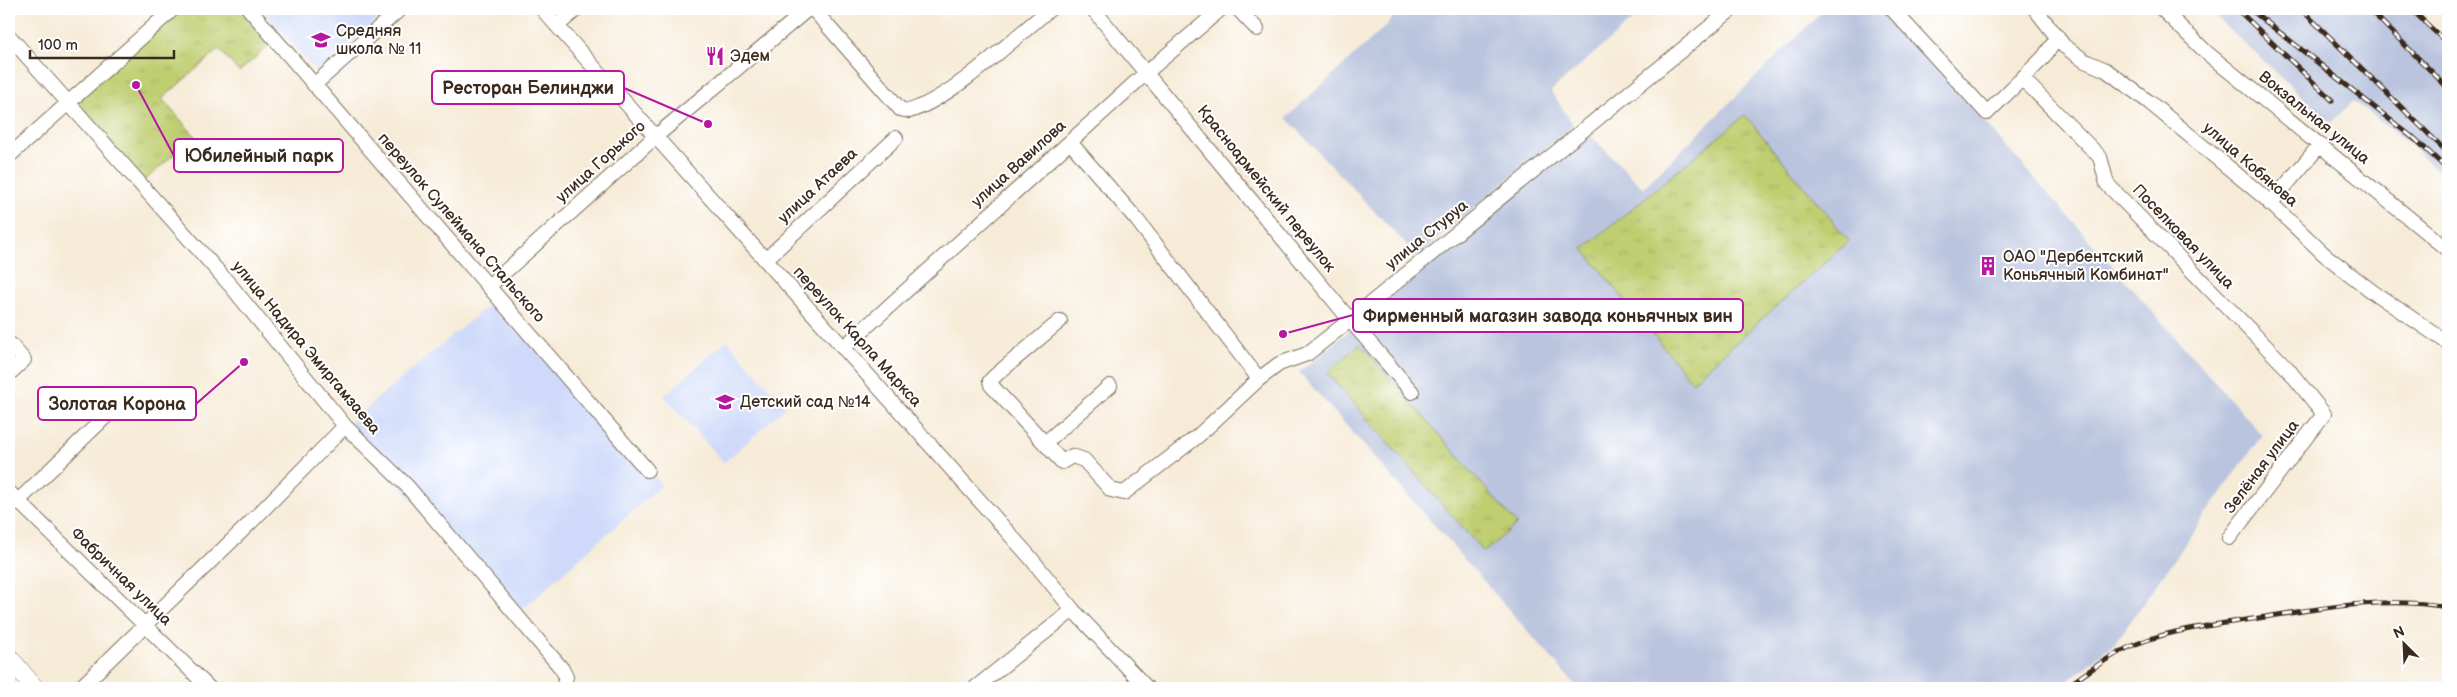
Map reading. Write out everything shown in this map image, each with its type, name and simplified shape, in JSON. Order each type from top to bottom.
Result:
[{"type":"main road","points":[[9,657],[35,688]]},
{"type":"street","points":[[9,156],[173,9]]},
{"type":"street","name":"переулок Сулеймана Стальского","points":[[248,9],[647,470]]},
{"type":"street","points":[[314,85],[400,9]]},
{"type":"street","name":"переулок Карла Маркса","points":[[542,9],[1029,556],[1073,610],[1147,688]]},
{"type":"street","points":[[557,26],[577,9]]},
{"type":"street","name":"улица Горького","points":[[489,286],[655,137],[808,9]]},
{"type":"street","points":[[813,9],[900,109],[909,112],[938,98],[1050,9]]},
{"type":"street","name":"Красноармейский переулок","points":[[1093,9],[1350,320],[1412,392]]},
{"type":"street","name":"улица Вавилова","points":[[844,348],[1147,72],[1221,9]]},
{"type":"street","points":[[1238,9],[1257,30]]},
{"type":"street","name":"улица Стуруа","points":[[1045,443],[1062,462],[1072,456],[1084,460],[1111,490],[1124,493],[1198,436],[1259,379],[1279,364],[1307,354],[1350,320],[1732,9]]},
{"type":"street","points":[[1892,9],[1988,113],[2043,58],[2058,37]]},
{"type":"street","name":"улица Кобякова","points":[[2035,9],[2064,46],[2085,61],[2106,70],[2149,102],[2270,204],[2332,260],[2373,292],[2448,343]]},
{"type":"street","name":"Вокзальная улица","points":[[2162,9],[2207,53],[2448,250]]},
{"type":"street","name":"улица Надира Эмиргамзаева","points":[[9,36],[231,286],[345,426],[407,486],[517,614],[562,669],[566,677],[563,688]]},
{"type":"street","name":"Поселковая улица","points":[[2022,78],[2100,157],[2107,184],[2287,368],[2324,414],[2322,417]]},
{"type":"street","name":"улица Атаева","points":[[765,260],[896,138]]},
{"type":"street","points":[[1070,142],[1137,220],[1259,379]]},
{"type":"street","points":[[2270,204],[2320,145]]},
{"type":"street","points":[[1060,320],[996,375],[990,381],[991,385],[1045,443],[1110,386]]},
{"type":"street","points":[[9,343],[24,360],[9,374]]},
{"type":"street","points":[[13,496],[126,397]]},
{"type":"street","name":"Зелёная улица","points":[[2229,538],[2266,487],[2289,463],[2322,417]]},
{"type":"street","points":[[80,688],[249,524],[345,426]]},
{"type":"street","name":"Фабричная улица","points":[[13,496],[78,562],[145,624],[209,688]]},
{"type":"street","points":[[975,688],[1073,610]]},
{"type":"shaded area","name":"Средняя школа № 11","points":[[261,9],[389,9],[317,72]]},
{"type":"shaded area","points":[[1400,9],[1645,9],[1551,91],[1573,125],[1417,256],[1286,118],[1387,25]]},
{"type":"shaded area","points":[[1825,9],[1881,9],[1981,118],[2262,435],[2116,642],[2059,688],[1578,688],[1299,372],[1589,134],[1643,188]]},
{"type":"shaded area","points":[[2207,9],[2413,9],[2448,43],[2448,181],[2409,143],[2353,101],[2331,123]]},
{"type":"shaded area","points":[[498,297],[662,485],[517,614],[345,426]]},
{"type":"shaded area","name":"Детский сад №14","points":[[727,340],[786,407],[724,463],[664,396]]},
{"type":"green space","points":[[182,9],[246,9],[274,41],[239,72],[219,49],[162,99],[195,136],[144,181],[75,103]]},
{"type":"green space","points":[[1745,115],[1849,241],[1692,382],[1583,249]]},
{"type":"green space","points":[[1360,344],[1517,524],[1484,552],[1327,373]]},
{"type":"railway","points":[[2237,9],[2332,100]]},
{"type":"railway","points":[[2250,9],[2417,141]]},
{"type":"railway","points":[[2301,9],[2448,153]]},
{"type":"railway","points":[[2369,9],[2448,88]]},
{"type":"railway","points":[[2411,9],[2448,44]]},
{"type":"railway","points":[[2413,137],[2448,170]]},
{"type":"railway","points":[[2065,688],[2125,649],[2147,640],[2188,629],[2306,611],[2377,603],[2424,604],[2448,607]]},
{"type":"place","name":"Средняя школа № 11","points":[[321,40]]},
{"type":"place","name":"Эдем","points":[[715,56]]},
{"type":"place","name":"Юбилейный парк","points":[[136,85]]},
{"type":"place","name":"Ресторан Белинджи","points":[[708,124]]},
{"type":"place","name":"ОАО \"Дербентский Коньячный Комбинат\"","points":[[1988,266]]},
{"type":"place","name":"Фирменный магазин завода коньячных вин","points":[[1283,334]]},
{"type":"place","name":"Золотая Корона","points":[[244,362]]},
{"type":"place","name":"Детский сад №14","points":[[725,402]]}]
